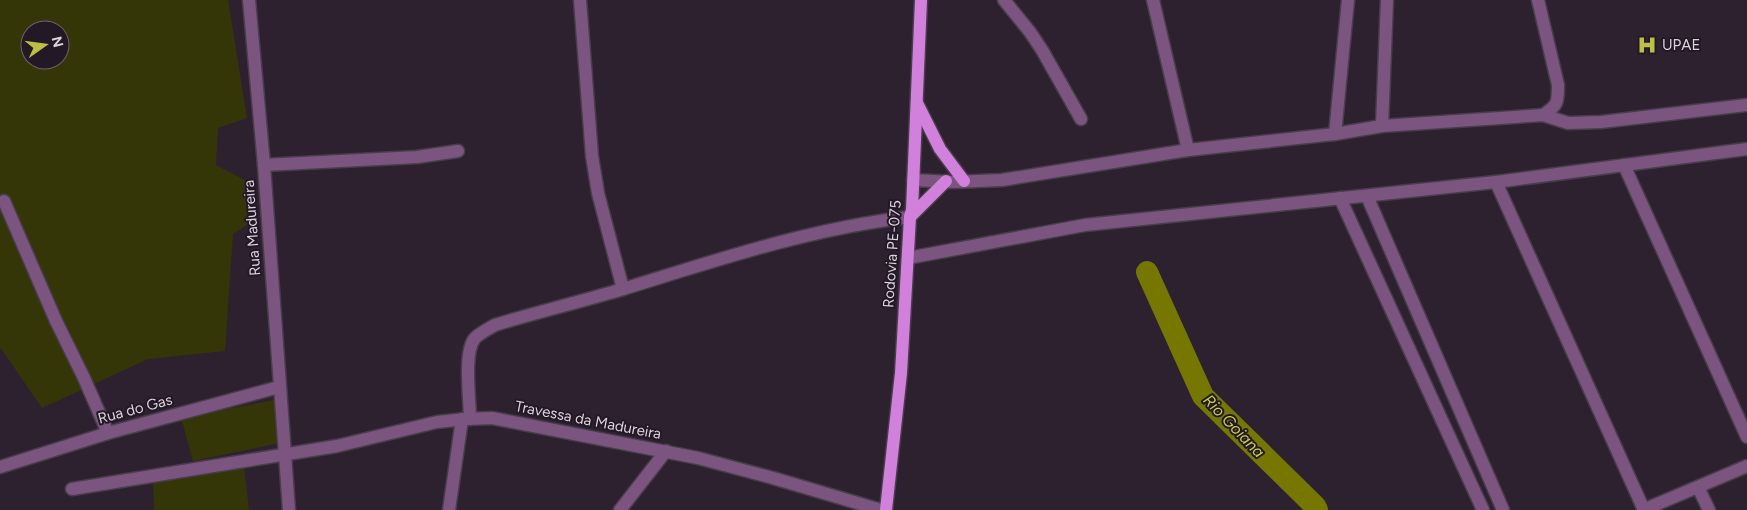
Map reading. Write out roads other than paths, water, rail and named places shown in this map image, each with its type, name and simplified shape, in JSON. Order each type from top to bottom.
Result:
[{"type":"main road","name":"Rodovia PE-075","points":[[886,510],[901,373],[913,180],[921,0]]},
{"type":"main road","points":[[916,100],[940,149],[964,181]]},
{"type":"main road","points":[[910,216],[946,182]]},
{"type":"street","name":"Rua Madureira","points":[[249,0],[264,165],[289,510]]},
{"type":"street","points":[[580,0],[592,156],[598,193],[623,288]]},
{"type":"street","points":[[1004,0],[1042,50],[1080,119]]},
{"type":"street","points":[[1152,0],[1188,150]]},
{"type":"street","points":[[1335,134],[1348,0]]},
{"type":"street","points":[[1382,126],[1387,0]]},
{"type":"street","points":[[1538,0],[1558,86],[1558,97],[1555,107],[1543,115]]},
{"type":"street","points":[[913,180],[946,182],[1002,180],[1188,150],[1335,134],[1382,126],[1543,115],[1568,123],[1601,122],[1747,106]]},
{"type":"street","points":[[908,258],[1085,225],[1496,182],[1747,149]]},
{"type":"street","points":[[264,165],[417,157],[458,151]]},
{"type":"street","points":[[1624,165],[1747,436]]},
{"type":"street","points":[[1496,182],[1644,510],[1747,466]]},
{"type":"street","points":[[1367,196],[1503,510]]},
{"type":"street","points":[[1340,198],[1483,510]]},
{"type":"street","points":[[4,201],[56,321],[108,433]]},
{"type":"street","points":[[449,510],[466,419],[471,346],[475,339],[495,325],[796,238],[879,220],[910,216]]},
{"type":"street","name":"Rua do Gas","points":[[0,467],[108,433],[280,387]]},
{"type":"street","name":"Travessa da Madureira","points":[[285,455],[337,446],[437,422],[492,418],[666,451],[773,478],[881,510]]},
{"type":"street","points":[[620,510],[666,451]]},
{"type":"street","points":[[72,489],[285,455]]},
{"type":"street","points":[[1698,487],[1709,510]]},
{"type":"waterway","name":"Rio Goiana","points":[[1147,272],[1203,396],[1317,510]]},
{"type":"place","name":"UPAE","points":[[1647,45]]}]
